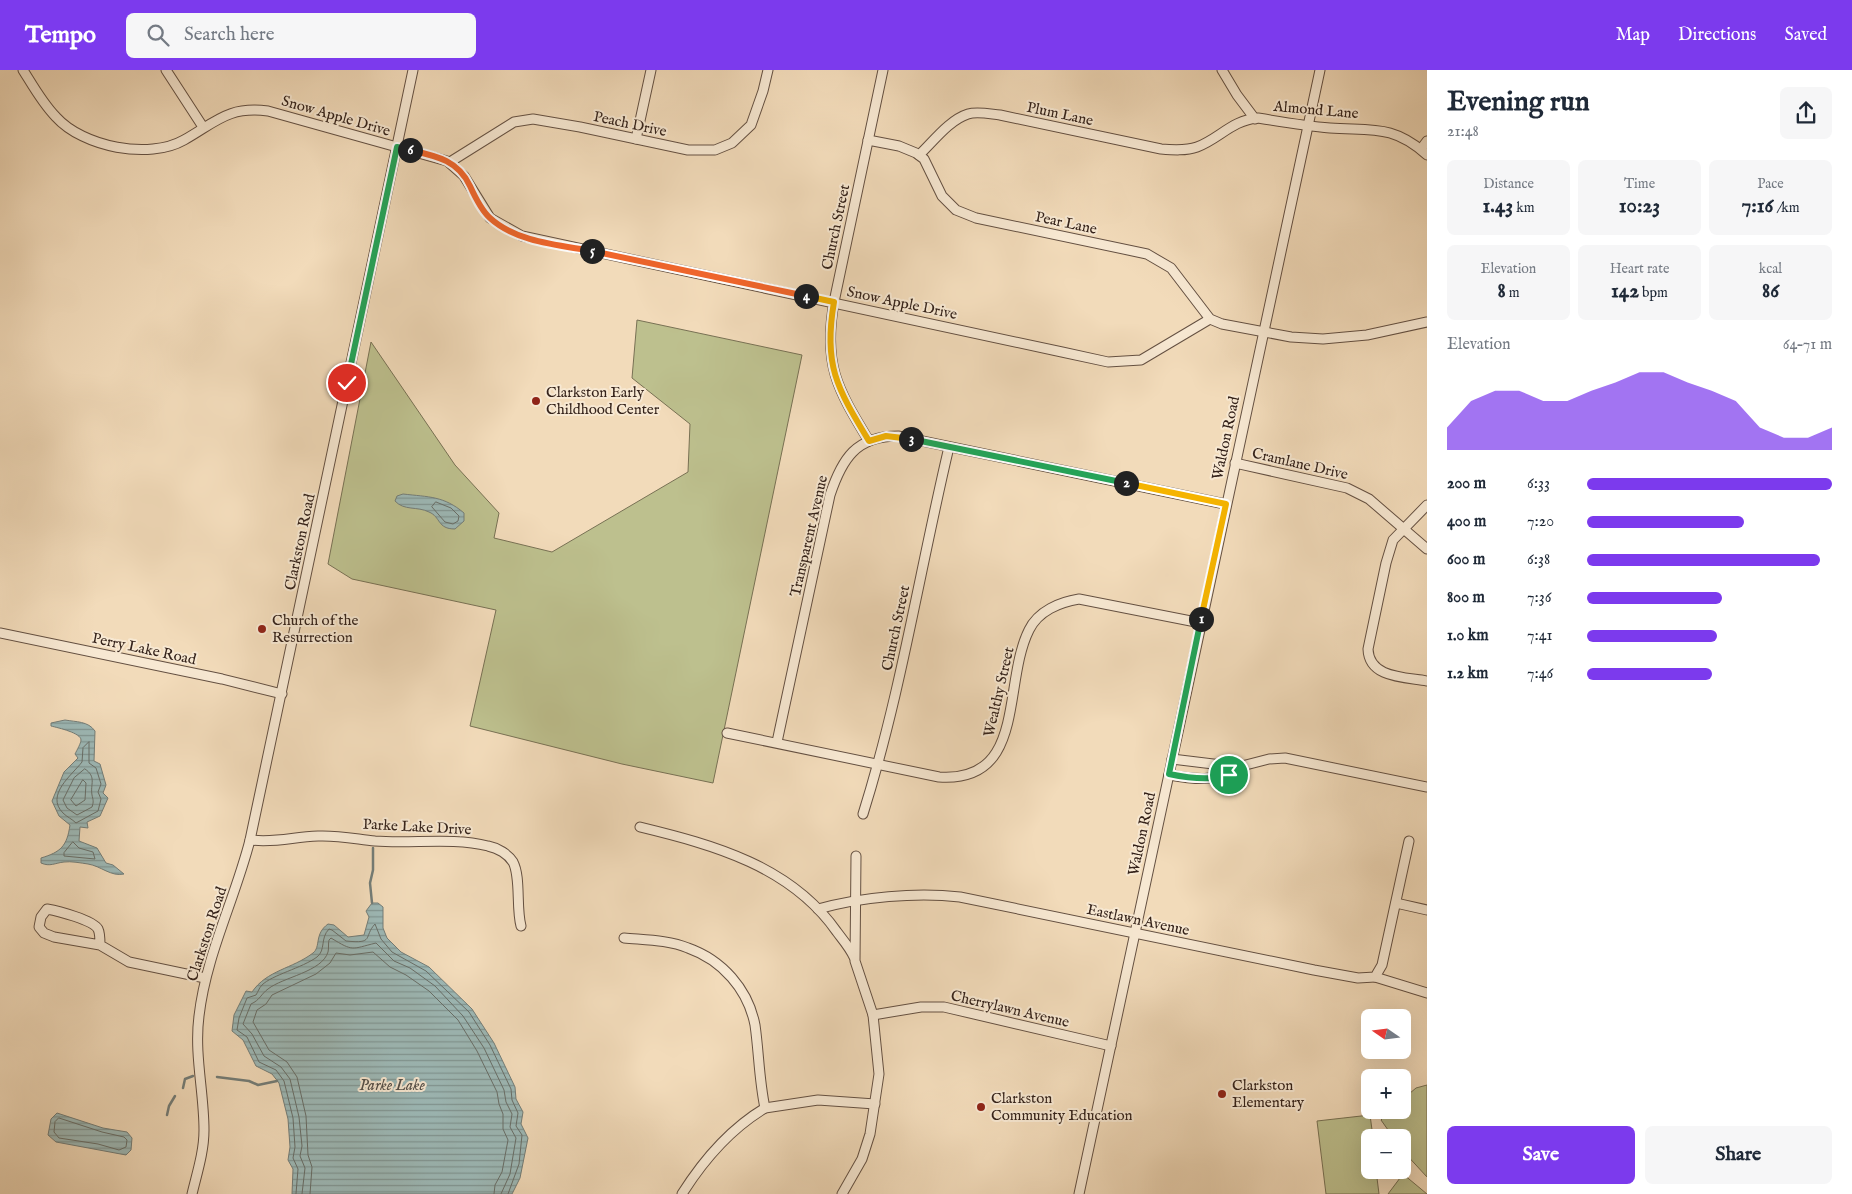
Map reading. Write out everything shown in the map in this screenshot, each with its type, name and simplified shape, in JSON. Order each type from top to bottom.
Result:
[{"type":"street","name":"Snow Apple Drive","points":[[23,70],[56,118],[72,131],[90,139],[129,149],[148,150],[170,147],[228,114],[257,110],[278,114],[439,157],[450,162],[464,176],[490,218],[522,236],[1052,350],[1118,362],[1141,360],[1210,319]]},
{"type":"street","points":[[166,70],[203,127]]},
{"type":"street","name":"Clarkston Road","points":[[192,1194],[204,1139],[197,1039],[205,978],[238,883],[250,840],[414,70]]},
{"type":"street","points":[[636,139],[651,70]]},
{"type":"street","name":"Peach Drive","points":[[450,162],[514,122],[533,120],[688,150],[715,150],[732,143],[751,125],[768,70]]},
{"type":"street","name":"Church Street","points":[[869,441],[848,406],[833,373],[828,339],[834,302],[883,70]]},
{"type":"street","name":"Almond Lane","points":[[1222,70],[1237,95],[1255,119],[1308,126],[1370,128],[1388,132],[1424,152]]},
{"type":"street","name":"Waldon Road","points":[[1080,1194],[1200,623],[1320,70]]},
{"type":"street","name":"Plum Lane","points":[[919,155],[957,120],[973,113],[1000,114],[1162,149],[1179,150],[1196,148],[1234,125],[1255,119]]},
{"type":"street","points":[[868,140],[899,146],[919,155]]},
{"type":"street","points":[[1424,152],[1427,141]]},
{"type":"street","name":"Pear Lane","points":[[919,155],[927,165],[942,196],[956,210],[976,218],[1147,254],[1171,268],[1210,319]]},
{"type":"street","points":[[1210,319],[1222,324],[1302,339],[1344,338],[1427,322]]},
{"type":"street","name":"Transparent Avenue","points":[[777,742],[830,494],[843,463],[859,446],[886,436],[898,436],[1226,504]]},
{"type":"street","name":"Church Street","points":[[863,814],[893,712],[934,510],[950,447]]},
{"type":"street","name":"Cramlane Drive","points":[[1235,462],[1347,488],[1369,499],[1427,549]]},
{"type":"street","points":[[1427,505],[1393,540],[1368,649],[1368,659],[1378,670],[1427,682]]},
{"type":"street","name":"Wealthy Street","points":[[727,733],[939,777],[955,778],[975,774],[985,768],[1000,749],[1022,649],[1029,628],[1043,613],[1052,607],[1079,599],[1200,623]]},
{"type":"street","name":"Perry Lake Road","points":[[0,633],[222,679],[282,694]]},
{"type":"street","points":[[1172,759],[1238,767],[1269,759],[1285,758],[1427,787]]},
{"type":"street","points":[[1169,774],[1188,778],[1222,777],[1229,775],[1238,767]]},
{"type":"street","points":[[640,827],[701,842],[732,853],[776,875],[805,895],[831,923],[855,961],[873,1015],[879,1074],[870,1134],[862,1159],[842,1194]]},
{"type":"street","name":"Parke Lake Drive","points":[[250,840],[276,842],[319,836],[374,840],[470,842],[490,846],[503,852],[513,861],[516,870],[517,905],[521,926]]},
{"type":"street","points":[[1375,978],[1382,965],[1409,841]]},
{"type":"street","points":[[855,961],[856,856]]},
{"type":"street","name":"Eastlawn Avenue","points":[[818,909],[856,902],[934,894],[951,896],[1329,973],[1358,978],[1375,978],[1427,993]]},
{"type":"street","points":[[1396,903],[1427,910]]},
{"type":"street","points":[[100,945],[98,930],[93,924],[47,909],[41,917],[39,927],[44,933],[54,937],[100,945],[129,962],[205,978]]},
{"type":"street","points":[[624,938],[688,947],[707,957],[737,982],[747,1000],[754,1023],[759,1081],[766,1108]]},
{"type":"street","name":"Cherrylawn Avenue","points":[[873,1015],[921,1007],[944,1007],[1111,1046]]},
{"type":"street","points":[[682,1194],[696,1172],[720,1144],[745,1120],[766,1108],[818,1100],[875,1104]]},
{"type":"green space","points":[[637,320],[802,355],[713,783],[622,764],[470,726],[496,610],[352,579],[328,564],[371,342],[455,465],[499,513],[494,538],[552,552],[688,472],[690,424],[632,378]]},
{"type":"green space","points":[[1427,1085],[1427,1177],[1411,1160],[1411,1129],[1387,1129],[1381,1120],[1411,1119],[1411,1092],[1416,1088]]},
{"type":"green space","points":[[1361,1116],[1361,1119],[1371,1119],[1372,1129],[1361,1129],[1361,1179],[1377,1179],[1379,1194],[1326,1194],[1317,1121]]},
{"type":"green space","points":[[1399,1179],[1409,1179],[1427,1194],[1388,1194]]},
{"type":"water","points":[[403,494],[436,498],[450,503],[464,513],[464,521],[455,529],[445,527],[433,514],[420,509],[402,506],[395,501],[397,496]]},
{"type":"water","points":[[65,720],[89,725],[95,731],[94,761],[100,764],[106,785],[103,793],[108,798],[100,816],[87,822],[88,828],[80,827],[79,841],[97,848],[106,863],[113,865],[124,874],[110,873],[93,865],[79,863],[67,862],[50,865],[41,863],[41,858],[54,853],[62,847],[67,838],[70,825],[59,816],[52,801],[64,772],[78,758],[75,754],[81,741],[80,737],[74,733],[51,726],[51,723]]},
{"type":"water","name":"Parke Lake","points":[[372,903],[378,903],[383,907],[383,928],[387,938],[401,952],[429,967],[472,1009],[494,1043],[515,1087],[516,1099],[523,1112],[521,1124],[528,1138],[520,1178],[512,1194],[292,1194],[293,1169],[288,1160],[290,1147],[288,1119],[279,1083],[272,1074],[256,1066],[243,1040],[232,1031],[234,1015],[246,991],[252,992],[272,974],[313,953],[317,947],[321,932],[328,924],[334,925],[348,937],[364,935],[369,917],[366,911]]},
{"type":"water","points":[[57,1113],[103,1128],[127,1132],[132,1138],[131,1150],[126,1155],[56,1142],[48,1135],[51,1119]]},
{"type":"waterway","points":[[372,903],[370,883],[373,870],[373,848]]},
{"type":"waterway","points":[[183,1088],[185,1079],[193,1076]]},
{"type":"waterway","points":[[217,1077],[249,1081],[258,1085],[277,1081]]},
{"type":"waterway","points":[[167,1115],[169,1106],[175,1096]]},
{"type":"place","name":"Clarkston Early Childhood Center","points":[[536,401]]},
{"type":"place","name":"Church of the Resurrection","points":[[262,629]]},
{"type":"place","name":"Clarkston Elementary","points":[[1222,1094]]},
{"type":"place","name":"Clarkston Community Education","points":[[981,1107]]},
{"type":"route","points":[[347,383],[397,147],[439,157],[453,164],[469,183],[474,196],[490,218],[502,227],[522,236],[834,302],[828,339],[833,373],[848,406],[869,441],[886,436],[898,436],[1226,504],[1169,774],[1188,778],[1229,775]]}]
